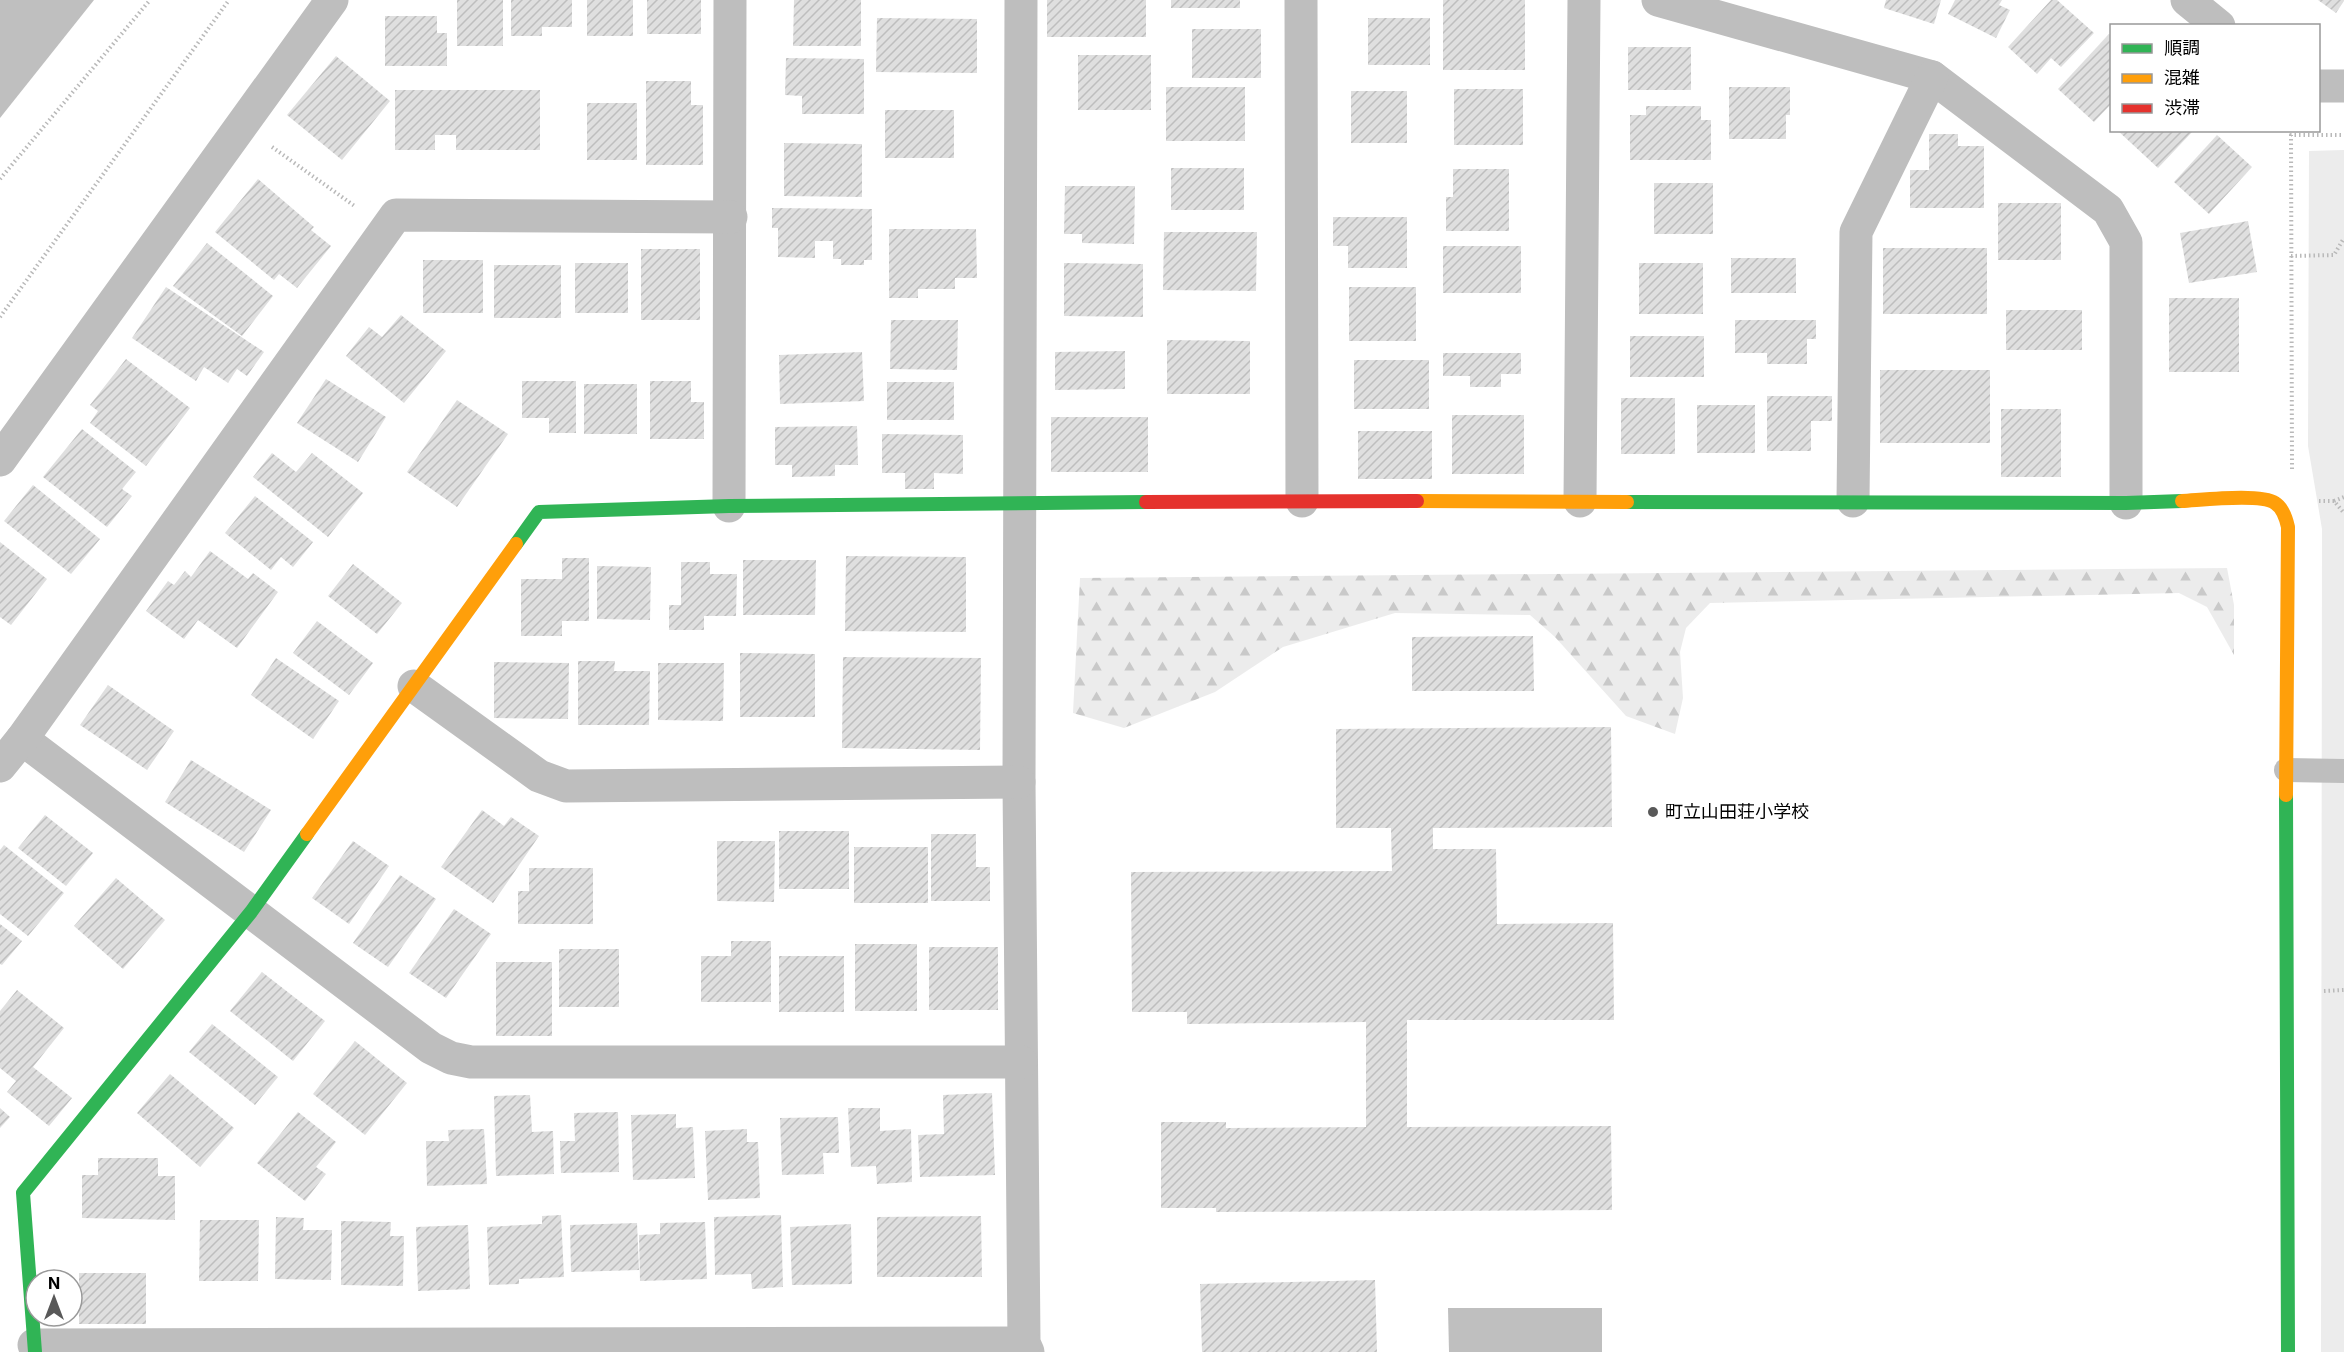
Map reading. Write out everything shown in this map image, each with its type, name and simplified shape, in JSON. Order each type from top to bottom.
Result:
[{"type":"street","points":[[0,460],[332,0]]},
{"type":"street","points":[[729,506],[730,0]]},
{"type":"street","points":[[1021,0],[1018,504],[1020,1062],[1026,1347],[34,1348],[23,1193],[251,912],[538,512],[729,506],[1018,504],[1302,501],[2126,503],[2263,498],[2275,501],[2285,513],[2288,527],[2286,770],[2288,1352]]},
{"type":"street","points":[[1301,0],[1302,501]]},
{"type":"street","points":[[1580,501],[1584,0]]},
{"type":"street","points":[[1658,0],[1932,77],[2108,210],[2126,242],[2126,503]]},
{"type":"street","points":[[2187,0],[2217,24]]},
{"type":"street","points":[[1853,501],[1856,231],[1932,77]]},
{"type":"street","points":[[2320,86],[2344,86]]},
{"type":"street","points":[[0,766],[22,739],[396,215],[731,218]]},
{"type":"street","points":[[414,686],[538,776],[566,786],[1019,782]]},
{"type":"street","points":[[22,739],[431,1048],[451,1058],[471,1062],[1020,1062]]},
{"type":"lane","points":[[2286,770],[2344,771]]},
{"type":"path","points":[[0,179],[150,0]]},
{"type":"path","points":[[0,317],[229,0]]},
{"type":"path","points":[[242,125],[386,229]]},
{"type":"path","points":[[2292,470],[2291,135],[2344,135]]},
{"type":"path","points":[[2291,256],[2334,255],[2344,238]]},
{"type":"path","points":[[2334,501],[2344,497]]},
{"type":"path","points":[[2315,991],[2344,990]]},
{"type":"green space","points":[[2344,150],[2344,1352],[2321,1352],[2322,529],[2308,446],[2309,151]]},
{"type":"green space","points":[[2227,568],[2234,605],[2234,655],[2207,607],[2179,593],[1710,603],[1686,628],[1680,652],[1683,698],[1675,734],[1626,716],[1555,637],[1530,615],[1395,613],[1283,647],[1215,692],[1124,728],[1073,713],[1080,578]]},
{"type":"shaded area","points":[[0,0],[94,0],[0,118]]},
{"type":"shaded area","points":[[1448,1308],[1602,1308],[1602,1352],[1449,1352]]},
{"type":"building","points":[[457,0],[503,0],[503,46],[457,46]]},
{"type":"building","points":[[511,0],[572,0],[572,27],[542,27],[542,36],[511,36]]},
{"type":"building","points":[[587,0],[633,0],[633,36],[587,36]]},
{"type":"building","points":[[647,0],[701,0],[701,34],[647,34]]},
{"type":"building","points":[[794,0],[861,0],[861,46],[793,46]]},
{"type":"building","points":[[1047,0],[1146,0],[1146,37],[1047,37]]},
{"type":"building","points":[[1171,0],[1240,0],[1240,8],[1171,8]]},
{"type":"building","points":[[1443,0],[1525,0],[1525,70],[1443,70]]},
{"type":"building","points":[[1886,0],[1941,0],[1934,24],[1884,8]]},
{"type":"building","points":[[1955,0],[2002,0],[1999,5],[2010,10],[1996,38],[1948,14]]},
{"type":"building","points":[[2051,0],[2057,0],[2094,33],[2061,67],[2051,58],[2037,74],[2008,47]]},
{"type":"building","points":[[2318,0],[2344,0],[2344,1],[2336,13]]},
{"type":"building","points":[[385,16],[437,16],[437,33],[447,33],[447,66],[385,66]]},
{"type":"building","points":[[877,18],[977,19],[977,73],[876,72]]},
{"type":"building","points":[[1368,18],[1430,18],[1430,65],[1368,65]]},
{"type":"building","points":[[1192,29],[1261,29],[1261,78],[1192,78]]},
{"type":"building","points":[[2110,35],[2110,105],[2094,122],[2058,89]]},
{"type":"building","points":[[1628,47],[1691,47],[1691,90],[1628,90]]},
{"type":"building","points":[[1078,55],[1151,55],[1151,110],[1078,110]]},
{"type":"building","points":[[336,56],[390,101],[342,160],[287,115]]},
{"type":"building","points":[[786,58],[864,59],[864,114],[802,114],[802,96],[785,95]]},
{"type":"building","points":[[646,81],[691,81],[691,105],[703,105],[703,165],[646,165]]},
{"type":"building","points":[[1166,87],[1245,87],[1245,141],[1166,141]]},
{"type":"building","points":[[1729,87],[1790,87],[1790,115],[1786,115],[1786,139],[1729,139]]},
{"type":"building","points":[[1454,89],[1523,89],[1523,145],[1454,145]]},
{"type":"building","points":[[395,90],[540,90],[540,150],[456,150],[456,135],[435,135],[435,150],[395,150]]},
{"type":"building","points":[[1351,91],[1407,91],[1407,143],[1351,143]]},
{"type":"building","points":[[587,103],[637,103],[637,160],[587,160]]},
{"type":"building","points":[[1646,106],[1701,106],[1701,120],[1711,120],[1711,160],[1630,160],[1630,115],[1646,115]]},
{"type":"building","points":[[885,110],[954,110],[954,158],[885,158]]},
{"type":"building","points":[[2119,132],[2192,132],[2158,168]]},
{"type":"building","points":[[1929,134],[1958,134],[1958,146],[1984,146],[1984,208],[1910,208],[1910,170],[1929,170]]},
{"type":"building","points":[[2217,135],[2252,167],[2209,214],[2174,182]]},
{"type":"building","points":[[784,143],[862,144],[862,197],[784,196]]},
{"type":"building","points":[[1171,168],[1244,168],[1244,210],[1171,210]]},
{"type":"building","points":[[1453,169],[1509,169],[1509,231],[1446,231],[1446,197],[1453,197]]},
{"type":"building","points":[[258,179],[314,227],[311,230],[331,246],[297,288],[279,274],[274,280],[215,232]]},
{"type":"building","points":[[1654,183],[1713,183],[1713,234],[1654,234]]},
{"type":"building","points":[[1065,186],[1135,186],[1134,244],[1082,243],[1082,234],[1064,234]]},
{"type":"building","points":[[1998,203],[2061,203],[2061,260],[1998,260]]},
{"type":"building","points":[[772,208],[872,209],[872,260],[864,260],[864,265],[841,265],[841,259],[833,259],[833,241],[815,241],[815,258],[778,257],[778,228],[772,228]]},
{"type":"building","points":[[1333,217],[1407,217],[1407,268],[1348,268],[1348,246],[1333,246]]},
{"type":"building","points":[[2248,221],[2257,272],[2189,283],[2180,233]]},
{"type":"building","points":[[889,229],[976,229],[977,278],[955,278],[955,289],[918,289],[918,298],[889,298]]},
{"type":"building","points":[[1164,232],[1257,232],[1256,291],[1163,290]]},
{"type":"building","points":[[207,243],[273,296],[242,336],[173,286]]},
{"type":"building","points":[[1443,246],[1521,246],[1521,293],[1443,293]]},
{"type":"building","points":[[1883,248],[1987,248],[1987,314],[1883,314]]},
{"type":"building","points":[[641,249],[700,249],[700,320],[641,320]]},
{"type":"building","points":[[1731,258],[1796,258],[1796,293],[1731,293]]},
{"type":"building","points":[[423,260],[483,260],[483,313],[423,313]]},
{"type":"building","points":[[575,263],[628,263],[628,313],[575,313]]},
{"type":"building","points":[[1064,263],[1143,264],[1143,317],[1064,316]]},
{"type":"building","points":[[1639,263],[1703,263],[1703,314],[1639,314]]},
{"type":"building","points":[[494,265],[561,265],[561,318],[494,318]]},
{"type":"building","points":[[166,287],[264,352],[247,376],[237,369],[228,383],[204,367],[196,381],[132,338]]},
{"type":"building","points":[[1349,287],[1416,287],[1416,341],[1349,341]]},
{"type":"building","points":[[2169,298],[2239,298],[2239,372],[2169,372]]},
{"type":"building","points":[[2006,310],[2082,310],[2082,350],[2006,350]]},
{"type":"building","points":[[401,315],[446,351],[404,403],[346,356],[369,327],[382,337]]},
{"type":"building","points":[[891,320],[958,320],[957,370],[890,369]]},
{"type":"building","points":[[1735,320],[1816,320],[1816,339],[1807,339],[1807,364],[1767,364],[1767,353],[1735,353]]},
{"type":"building","points":[[1630,336],[1704,336],[1704,377],[1630,377]]},
{"type":"building","points":[[1167,340],[1250,341],[1250,394],[1167,394]]},
{"type":"building","points":[[1125,351],[1125,389],[1055,390],[1055,352]]},
{"type":"building","points":[[862,352],[864,401],[780,404],[779,355]]},
{"type":"building","points":[[1443,353],[1521,353],[1521,374],[1501,374],[1501,387],[1470,387],[1470,376],[1443,376]]},
{"type":"building","points":[[126,359],[190,408],[146,466],[90,423],[98,411],[90,405]]},
{"type":"building","points":[[1354,360],[1429,360],[1429,409],[1354,409]]},
{"type":"building","points":[[1880,370],[1990,370],[1990,443],[1880,443]]},
{"type":"building","points":[[326,379],[386,417],[358,462],[297,423]]},
{"type":"building","points":[[522,381],[576,381],[576,433],[549,433],[549,418],[522,418]]},
{"type":"building","points":[[650,381],[691,381],[691,402],[704,402],[704,439],[650,439]]},
{"type":"building","points":[[887,382],[954,382],[954,420],[887,420]]},
{"type":"building","points":[[584,384],[637,384],[637,434],[584,434]]},
{"type":"building","points":[[1767,396],[1832,396],[1832,421],[1811,421],[1811,451],[1767,451]]},
{"type":"building","points":[[1621,398],[1675,398],[1675,454],[1621,454]]},
{"type":"building","points":[[457,400],[508,434],[457,507],[407,472]]},
{"type":"building","points":[[1697,405],[1755,405],[1755,453],[1697,453]]},
{"type":"building","points":[[2001,409],[2061,409],[2061,477],[2001,477]]},
{"type":"building","points":[[1452,415],[1524,415],[1524,474],[1452,474]]},
{"type":"building","points":[[1051,417],[1148,417],[1148,472],[1051,472]]},
{"type":"building","points":[[857,426],[858,465],[835,465],[835,476],[792,477],[792,465],[775,465],[775,427]]},
{"type":"building","points":[[82,429],[136,472],[122,489],[132,496],[107,527],[43,477]]},
{"type":"building","points":[[1358,431],[1432,431],[1432,479],[1358,479]]},
{"type":"building","points":[[882,434],[963,435],[963,474],[934,473],[934,489],[905,489],[905,473],[882,473]]},
{"type":"building","points":[[272,453],[296,472],[312,453],[363,493],[328,537],[253,477]]},
{"type":"building","points":[[33,485],[100,539],[71,574],[4,521]]},
{"type":"building","points":[[255,496],[313,542],[293,567],[281,557],[271,570],[225,533]]},
{"type":"building","points":[[0,542],[47,579],[11,625],[0,617]]},
{"type":"building","points":[[210,551],[248,579],[253,573],[278,592],[237,648],[198,620],[184,639],[146,611],[168,581],[174,585],[185,571],[191,577]]},
{"type":"building","points":[[846,556],[966,557],[966,632],[845,631]]},
{"type":"building","points":[[562,558],[589,558],[589,621],[562,621],[562,636],[521,636],[521,579],[562,579]]},
{"type":"building","points":[[743,560],[816,560],[815,615],[743,615]]},
{"type":"building","points":[[681,562],[710,562],[710,574],[737,574],[736,616],[704,616],[704,630],[669,630],[669,605],[681,605]]},
{"type":"building","points":[[353,564],[402,603],[377,634],[328,596]]},
{"type":"building","points":[[597,566],[651,567],[650,620],[597,619]]},
{"type":"building","points":[[317,621],[373,663],[349,695],[293,653]]},
{"type":"building","points":[[1533,636],[1534,691],[1412,691],[1412,637]]},
{"type":"building","points":[[740,653],[815,654],[815,717],[740,717]]},
{"type":"building","points":[[843,657],[981,658],[980,750],[842,748]]},
{"type":"building","points":[[276,658],[339,701],[313,739],[251,695]]},
{"type":"building","points":[[578,661],[615,661],[614,671],[650,671],[649,725],[578,725]]},
{"type":"building","points":[[494,662],[569,663],[568,719],[494,718]]},
{"type":"building","points":[[658,663],[724,663],[723,721],[658,720]]},
{"type":"building","points":[[108,685],[174,731],[147,770],[80,725]]},
{"type":"building","points":[[1611,727],[1612,827],[1433,828],[1433,849],[1496,849],[1497,924],[1613,923],[1614,1020],[1407,1020],[1407,1127],[1611,1126],[1612,1210],[1216,1212],[1216,1208],[1161,1208],[1161,1122],[1226,1122],[1226,1128],[1366,1127],[1366,1022],[1187,1024],[1187,1012],[1132,1012],[1131,872],[1392,871],[1391,828],[1336,828],[1336,729]]},
{"type":"building","points":[[191,760],[271,810],[244,852],[165,802]]},
{"type":"building","points":[[482,810],[504,826],[511,817],[539,836],[493,903],[441,867]]},
{"type":"building","points":[[45,815],[93,853],[66,886],[18,848]]},
{"type":"building","points":[[779,831],[849,831],[849,889],[779,889]]},
{"type":"building","points":[[931,834],[976,834],[976,867],[990,867],[990,901],[931,901]]},
{"type":"building","points":[[353,841],[389,866],[349,924],[312,898]]},
{"type":"building","points":[[717,841],[775,841],[774,902],[717,901]]},
{"type":"building","points":[[4,845],[64,893],[28,936],[0,914],[0,850]]},
{"type":"building","points":[[854,847],[928,847],[928,903],[854,903]]},
{"type":"building","points":[[529,868],[593,868],[593,924],[518,924],[518,891],[529,891]]},
{"type":"building","points":[[400,875],[436,899],[388,967],[353,943]]},
{"type":"building","points":[[116,878],[165,920],[123,969],[74,926]]},
{"type":"building","points":[[454,909],[491,934],[446,998],[409,973]]},
{"type":"building","points":[[0,924],[22,941],[2,965],[0,964]]},
{"type":"building","points":[[731,941],[771,941],[771,1002],[701,1002],[701,956],[731,956]]},
{"type":"building","points":[[855,944],[917,944],[917,1011],[855,1011]]},
{"type":"building","points":[[929,947],[998,947],[998,1010],[929,1010]]},
{"type":"building","points":[[559,949],[619,949],[619,1007],[559,1007]]},
{"type":"building","points":[[779,956],[844,956],[844,1012],[779,1012]]},
{"type":"building","points":[[496,962],[552,962],[552,1036],[496,1036]]},
{"type":"building","points":[[262,972],[325,1021],[293,1061],[230,1011]]},
{"type":"building","points":[[17,990],[64,1028],[33,1067],[72,1098],[49,1126],[7,1092],[16,1081],[0,1068],[0,1011]]},
{"type":"building","points":[[212,1024],[278,1077],[255,1105],[189,1052]]},
{"type":"building","points":[[355,1041],[407,1083],[365,1135],[313,1094]]},
{"type":"building","points":[[170,1074],[234,1128],[200,1167],[137,1113]]},
{"type":"building","points":[[992,1093],[995,1175],[920,1177],[918,1135],[944,1134],[943,1095]]},
{"type":"building","points":[[530,1095],[532,1132],[553,1131],[554,1174],[496,1176],[494,1096]]},
{"type":"building","points":[[0,1108],[10,1117],[0,1128]]},
{"type":"building","points":[[848,1108],[880,1108],[880,1131],[911,1129],[912,1182],[877,1184],[876,1166],[851,1167]]},
{"type":"building","points":[[298,1112],[336,1142],[316,1167],[326,1174],[305,1201],[257,1163]]},
{"type":"building","points":[[618,1112],[619,1172],[561,1173],[560,1141],[575,1141],[574,1113]]},
{"type":"building","points":[[676,1114],[676,1128],[693,1127],[695,1178],[633,1180],[631,1115]]},
{"type":"building","points":[[838,1117],[839,1153],[823,1153],[824,1174],[782,1175],[780,1118]]},
{"type":"building","points":[[484,1129],[487,1184],[427,1186],[426,1141],[449,1141],[448,1130]]},
{"type":"building","points":[[747,1129],[747,1142],[758,1142],[760,1198],[708,1200],[705,1131]]},
{"type":"building","points":[[98,1158],[158,1158],[158,1176],[175,1176],[175,1220],[82,1218],[82,1175],[98,1175]]},
{"type":"building","points":[[561,1215],[564,1277],[519,1279],[519,1284],[489,1285],[487,1227],[542,1224],[542,1216]]},
{"type":"building","points":[[781,1215],[783,1287],[752,1289],[751,1274],[715,1275],[714,1217]]},
{"type":"building","points":[[981,1216],[982,1277],[877,1277],[877,1217]]},
{"type":"building","points":[[276,1217],[304,1218],[303,1230],[332,1230],[331,1280],[275,1279]]},
{"type":"building","points":[[200,1220],[259,1220],[258,1281],[199,1281]]},
{"type":"building","points":[[341,1221],[391,1222],[390,1236],[404,1236],[403,1286],[341,1285]]},
{"type":"building","points":[[705,1222],[707,1279],[640,1281],[639,1235],[660,1234],[660,1223]]},
{"type":"building","points":[[637,1223],[639,1270],[571,1272],[570,1225]]},
{"type":"building","points":[[851,1224],[852,1284],[792,1285],[790,1227]]},
{"type":"building","points":[[468,1225],[470,1289],[418,1291],[416,1227]]},
{"type":"building","points":[[84,1273],[146,1273],[146,1324],[84,1324]]},
{"type":"building","points":[[1375,1280],[1377,1352],[1202,1352],[1200,1284]]},
{"type":"traffic: fast","points":[[1627,502],[2126,503],[2182,501]]},
{"type":"traffic: fast","points":[[516,544],[539,512],[729,506],[1146,502]]},
{"type":"traffic: fast","points":[[2286,795],[2288,1352]]},
{"type":"traffic: fast","points":[[35,1352],[23,1193],[251,912],[307,834]]},
{"type":"traffic: slow","points":[[2182,501],[2257,498],[2275,503],[2285,517],[2288,527],[2286,795]]},
{"type":"traffic: slow","points":[[1417,501],[1627,502]]},
{"type":"traffic: slow","points":[[307,834],[516,544]]},
{"type":"traffic: jam","points":[[1146,502],[1417,501]]},
{"type":"place","name":"町立山田荘小学校","points":[[1653,812]]}]
